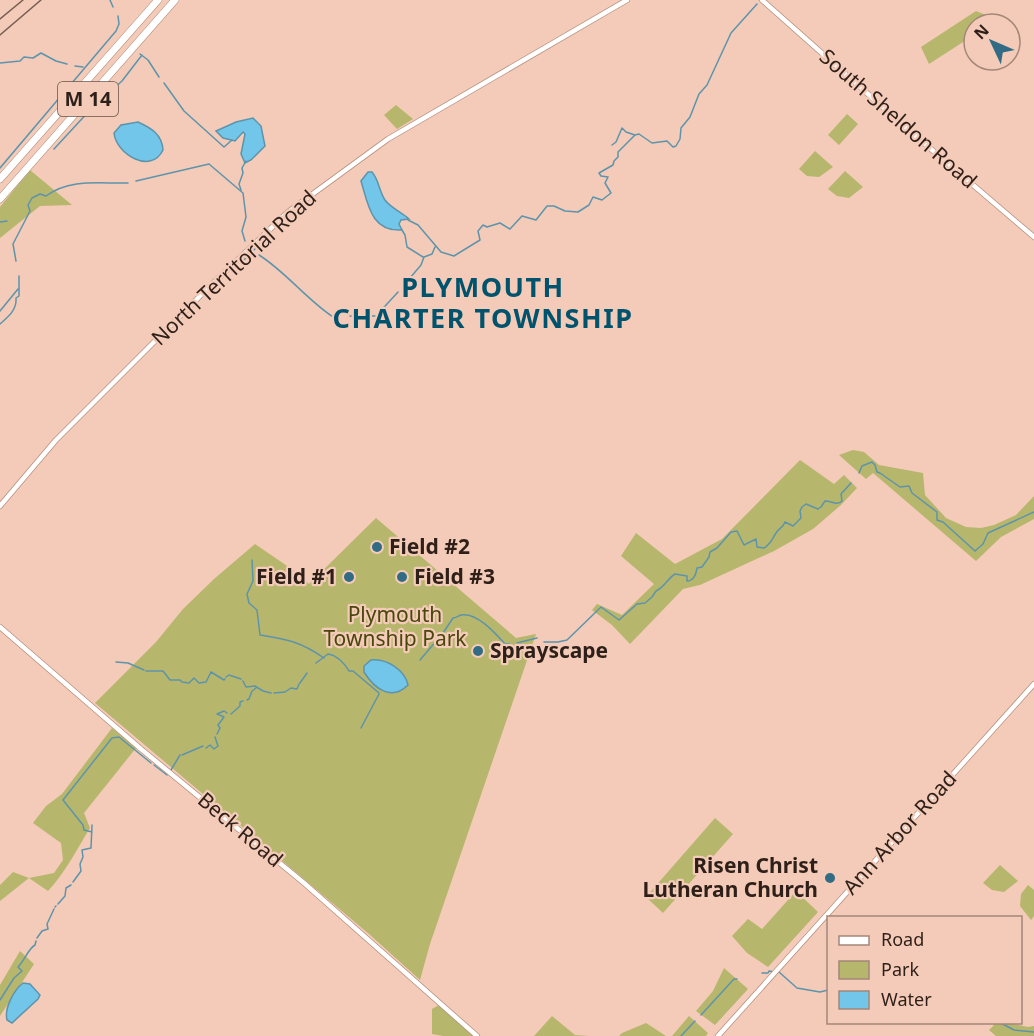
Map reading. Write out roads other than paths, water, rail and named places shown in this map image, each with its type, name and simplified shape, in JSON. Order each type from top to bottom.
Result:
[{"type":"highway","name":"M 14","points":[[0,179],[158,0]]},
{"type":"highway","name":"M 14","points":[[0,199],[175,0]]},
{"type":"main road","name":"North Territorial Road","points":[[0,506],[56,440],[207,289],[288,212],[388,139],[627,0]]},
{"type":"main road","name":"South Sheldon Road","points":[[762,0],[1034,237]]},
{"type":"main road","name":"Beck Road","points":[[0,627],[141,749],[304,883],[477,1036]]},
{"type":"main road","name":"Ann Arbor Road","points":[[718,1036],[1034,684]]},
{"type":"water","points":[[253,118],[261,126],[265,146],[245,163],[241,154],[245,134],[243,132],[235,141],[223,138],[216,131],[236,122]]},
{"type":"water","points":[[138,122],[155,132],[162,144],[163,150],[151,161],[135,159],[127,154],[116,141],[114,133],[121,125]]},
{"type":"water","points":[[368,172],[374,175],[387,203],[409,219],[401,220],[399,224],[402,230],[384,226],[372,215],[361,181]]},
{"type":"water","points":[[371,660],[383,661],[394,666],[403,674],[408,685],[402,690],[389,693],[378,688],[364,672],[364,666]]},
{"type":"water","points":[[23,983],[30,984],[40,995],[12,1023],[7,1020],[8,1005]]},
{"type":"waterway","points":[[110,0],[113,7]]},
{"type":"waterway","points":[[612,145],[616,142],[622,128],[626,132],[639,134],[652,143],[667,141],[673,147],[676,146],[680,139],[681,128],[690,117],[699,94],[707,85],[731,33],[757,4]]},
{"type":"waterway","points":[[0,168],[116,31],[119,24],[118,16]]},
{"type":"waterway","points":[[0,63],[20,61],[24,57],[33,58],[41,53],[67,64]]},
{"type":"waterway","points":[[140,54],[148,60],[159,77]]},
{"type":"waterway","points":[[54,149],[91,109],[122,81],[142,55]]},
{"type":"waterway","points":[[75,66],[83,67]]},
{"type":"waterway","points":[[164,83],[184,111],[224,147],[232,140]]},
{"type":"waterway","points":[[408,220],[418,225],[441,252],[454,256],[480,240],[478,231],[483,225],[487,227],[500,223],[510,229],[522,216],[536,220],[547,206],[578,212],[589,205],[593,197],[602,200],[611,193],[605,183],[608,177],[601,176],[599,173],[613,165],[618,152],[635,135]]},
{"type":"waterway","points":[[241,190],[239,184],[246,161]]},
{"type":"waterway","points":[[136,181],[209,164],[243,193],[246,217],[242,231],[245,241]]},
{"type":"waterway","points":[[16,261],[13,244],[30,211],[28,205],[32,198],[40,194],[46,196],[56,190],[76,184],[128,183]]},
{"type":"waterway","points":[[0,222],[7,221]]},
{"type":"waterway","points":[[402,230],[407,247],[423,257]]},
{"type":"waterway","points":[[242,262],[269,235]]},
{"type":"waterway","points":[[404,285],[421,265],[424,257],[432,254],[435,247]]},
{"type":"waterway","points":[[259,255],[333,317]]},
{"type":"waterway","points":[[0,324],[11,313],[16,298],[19,296],[19,276]]},
{"type":"waterway","points":[[0,311],[18,289]]},
{"type":"waterway","points":[[350,316],[376,316],[398,292]]},
{"type":"waterway","points":[[859,473],[862,466],[872,462],[877,472],[900,487],[909,486],[912,493],[937,512],[937,520],[943,522],[975,551],[983,544],[988,533],[1034,512]]},
{"type":"waterway","points":[[544,642],[567,640],[601,607],[619,620],[637,604],[645,603],[675,574],[687,576],[687,581],[693,579],[697,568],[702,567],[710,552],[717,548],[731,532],[737,531],[744,545],[756,539],[757,547],[764,548],[785,522],[793,526],[801,518],[800,511],[806,504],[818,509],[825,501],[840,502],[842,501],[841,494],[851,483]]},
{"type":"waterway","points":[[252,560],[253,581],[247,594],[249,603],[257,610],[260,635],[294,642],[324,658]]},
{"type":"waterway","points":[[420,660],[453,618],[461,615],[480,620],[505,644],[510,644]]},
{"type":"waterway","points":[[517,643],[537,638]]},
{"type":"waterway","points":[[316,663],[328,654],[335,656],[349,671],[353,671],[379,693]]},
{"type":"waterway","points":[[116,662],[128,663],[144,670]]},
{"type":"waterway","points":[[146,671],[163,671],[170,680],[189,683],[194,678],[199,683],[206,682],[211,672],[225,679]]},
{"type":"waterway","points":[[300,683],[307,673]]},
{"type":"waterway","points":[[226,677],[229,675],[241,679]]},
{"type":"waterway","points":[[243,681],[246,687],[255,686],[271,693]]},
{"type":"waterway","points":[[274,693],[285,692],[291,688],[297,689],[299,684]]},
{"type":"waterway","points":[[247,700],[256,688]]},
{"type":"waterway","points":[[361,728],[379,694]]},
{"type":"waterway","points":[[231,714],[243,701]]},
{"type":"waterway","points":[[217,734],[220,728],[218,725],[224,717],[217,714],[224,711],[227,713]]},
{"type":"waterway","points":[[92,832],[84,830],[83,825],[63,800],[112,738],[119,737],[151,763]]},
{"type":"waterway","points":[[206,748],[210,745],[214,749],[218,746],[215,737]]},
{"type":"waterway","points":[[182,755],[203,746]]},
{"type":"waterway","points":[[171,770],[180,755]]},
{"type":"waterway","points":[[154,765],[167,775]]},
{"type":"waterway","points":[[73,882],[81,871],[82,850],[91,848],[92,825]]},
{"type":"waterway","points":[[58,904],[65,896],[66,888],[71,885]]},
{"type":"waterway","points":[[37,938],[42,931],[48,929],[47,924],[54,909]]},
{"type":"waterway","points":[[0,1000],[14,978],[22,971],[18,967],[36,941]]},
{"type":"waterway","points":[[762,973],[774,972]]},
{"type":"waterway","points":[[779,972],[797,988],[820,992],[827,990]]},
{"type":"waterway","points":[[701,1015],[734,979],[737,979]]},
{"type":"waterway","points":[[681,1036],[695,1021]]},
{"type":"waterway","points":[[1003,1024],[1014,1030],[1034,1032]]},
{"type":"railway","points":[[0,19],[23,0]]},
{"type":"railway","points":[[0,35],[41,0]]},
{"type":"place","name":"Field #2","points":[[377,547]]},
{"type":"place","name":"Field #1","points":[[349,577]]},
{"type":"place","name":"Field #3","points":[[402,577]]},
{"type":"place","name":"Sprayscape","points":[[478,651]]},
{"type":"place","name":"Risen Christ Lutheran Church","points":[[830,878]]},
{"type":"district","name":"PLYMOUTH CHARTER TOWNSHIP","points":[[483,304]]},
{"type":"park label","name":"Plymouth Township Park","points":[[395,627]]}]
